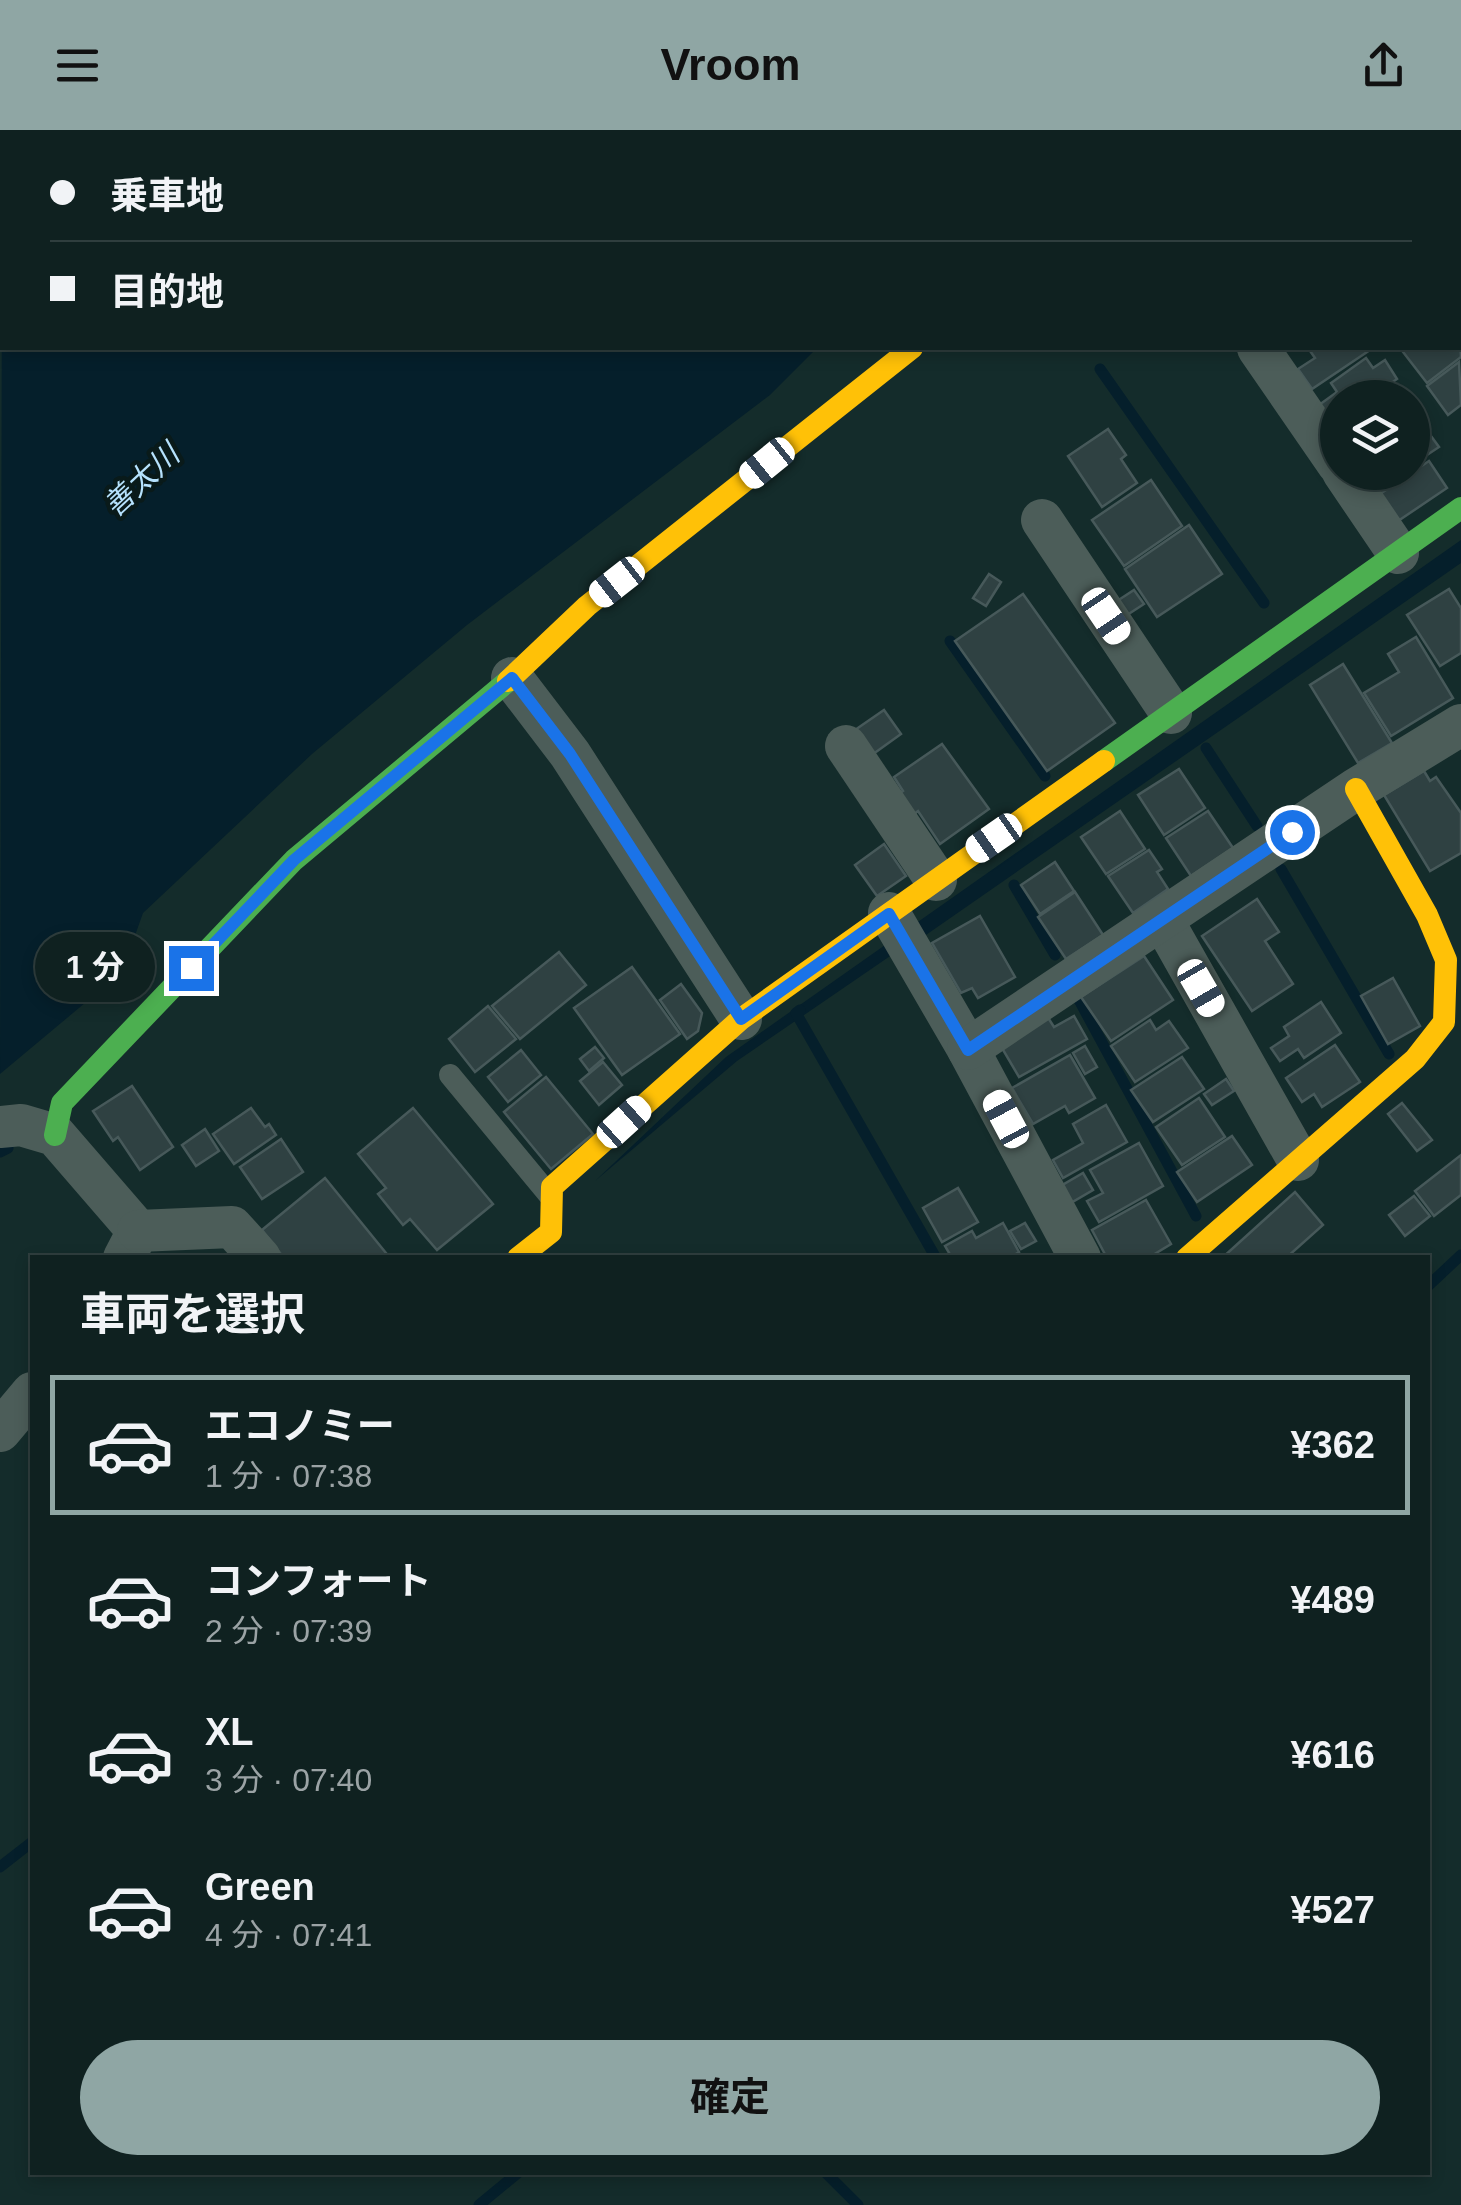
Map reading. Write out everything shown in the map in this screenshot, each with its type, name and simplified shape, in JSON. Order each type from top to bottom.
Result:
[{"type":"street","points":[[55,1135],[62,1102],[294,860],[512,678],[587,606],[909,350]]},
{"type":"street","points":[[1259,350],[1320,438]]},
{"type":"street","points":[[1355,490],[1398,553]]},
{"type":"street","points":[[522,1255],[551,1232],[552,1187],[741,1019],[900,931],[936,880],[1461,508]]},
{"type":"street","points":[[1042,520],[1170,713]]},
{"type":"street","points":[[512,678],[570,754],[741,1019]]},
{"type":"street","points":[[968,1050],[1356,789],[1461,725]]},
{"type":"street","points":[[846,746],[936,880]]},
{"type":"street","points":[[1190,1255],[1415,1059],[1444,1022],[1446,960],[1427,915],[1356,789]]},
{"type":"street","points":[[1162,920],[1298,1160]]},
{"type":"street","points":[[900,931],[1078,1255]]},
{"type":"street","points":[[0,1127],[21,1125],[55,1135],[131,1244],[232,1226],[257,1255]]},
{"type":"street","points":[[0,1431],[30,1395]]},
{"type":"lane","points":[[450,1075],[552,1198]]},
{"type":"water","name":"善太川","points":[[2,350],[815,350],[770,395],[467,625],[312,754],[143,913],[122,972],[0,1074]]},
{"type":"water","points":[[1461,540],[1461,563],[923,937],[737,1061],[595,1181],[726,1057]]},
{"type":"building","points":[[1309,350],[1370,350],[1320,380],[1312,389],[1298,369],[1315,358]]},
{"type":"building","points":[[1402,350],[1461,350],[1461,357],[1430,381],[1425,380]]},
{"type":"building","points":[[1366,358],[1373,368],[1385,360],[1397,379],[1396,380],[1335,380]]},
{"type":"building","points":[[1459,362],[1461,405],[1448,415],[1430,390],[1430,384]]},
{"type":"building","points":[[1108,429],[1126,455],[1121,459],[1137,483],[1102,507],[1068,456]]},
{"type":"building","points":[[1430,435],[1439,447],[1430,453]]},
{"type":"building","points":[[1430,462],[1447,488],[1398,521],[1380,494],[1386,490],[1430,490]]},
{"type":"building","points":[[1151,480],[1182,526],[1124,566],[1092,520]]},
{"type":"building","points":[[1189,525],[1222,574],[1157,617],[1125,569]]},
{"type":"building","points":[[989,574],[1001,582],[986,606],[973,598]]},
{"type":"building","points":[[1449,589],[1461,608],[1461,653],[1440,666],[1407,615]]},
{"type":"building","points":[[1134,590],[1144,604],[1127,615],[1117,601]]},
{"type":"building","points":[[1023,594],[1115,723],[1047,771],[955,641]]},
{"type":"building","points":[[1416,637],[1453,698],[1391,736],[1364,693],[1399,672],[1388,654]]},
{"type":"building","points":[[1343,664],[1392,743],[1358,763],[1310,685]]},
{"type":"building","points":[[884,710],[901,734],[869,757],[852,732]]},
{"type":"building","points":[[942,744],[989,809],[940,844],[918,811],[909,818],[895,797],[903,791],[894,777]]},
{"type":"building","points":[[1179,769],[1205,808],[1164,835],[1138,795]]},
{"type":"building","points":[[1424,771],[1430,781],[1436,777],[1461,813],[1461,853],[1430,871],[1384,795]]},
{"type":"building","points":[[1120,811],[1145,849],[1106,874],[1081,837]]},
{"type":"building","points":[[1208,811],[1233,848],[1191,876],[1166,838]]},
{"type":"building","points":[[884,844],[906,876],[877,896],[855,865]]},
{"type":"building","points":[[1149,850],[1162,869],[1157,872],[1168,889],[1133,913],[1108,876]]},
{"type":"building","points":[[1055,862],[1074,891],[1040,914],[1021,885]]},
{"type":"building","points":[[1075,892],[1103,935],[1066,959],[1038,917]]},
{"type":"building","points":[[1257,899],[1279,932],[1265,941],[1293,984],[1252,1011],[1202,936]]},
{"type":"building","points":[[980,916],[1015,977],[978,998],[972,988],[961,993],[932,943]]},
{"type":"building","points":[[559,952],[586,985],[520,1039],[492,1006]]},
{"type":"building","points":[[1144,956],[1173,1000],[1111,1041],[1081,997]]},
{"type":"building","points":[[632,967],[680,1034],[622,1075],[574,1008]]},
{"type":"building","points":[[1393,978],[1420,1026],[1388,1044],[1361,996]]},
{"type":"building","points":[[681,984],[702,1013],[698,1031],[687,1039],[660,1000]]},
{"type":"building","points":[[1321,1002],[1341,1033],[1304,1058],[1298,1049],[1280,1061],[1271,1048],[1289,1036],[1284,1027]]},
{"type":"building","points":[[488,1006],[516,1039],[475,1072],[449,1039]]},
{"type":"building","points":[[1047,1016],[1054,1027],[1074,1016],[1087,1039],[1019,1077],[999,1043]]},
{"type":"building","points":[[1150,1020],[1156,1030],[1169,1021],[1188,1048],[1135,1082],[1111,1046]]},
{"type":"building","points":[[1335,1045],[1360,1082],[1322,1107],[1314,1094],[1302,1102],[1286,1078]]},
{"type":"building","points":[[1085,1046],[1097,1067],[1085,1074],[1073,1053]]},
{"type":"building","points":[[595,1047],[604,1058],[589,1071],[580,1059]]},
{"type":"building","points":[[521,1050],[541,1075],[508,1102],[488,1077]]},
{"type":"building","points":[[1070,1055],[1095,1098],[1069,1113],[1065,1106],[1033,1124],[1012,1088]]},
{"type":"building","points":[[1182,1057],[1204,1089],[1153,1122],[1131,1090]]},
{"type":"building","points":[[603,1062],[622,1085],[599,1105],[580,1081]]},
{"type":"building","points":[[546,1077],[593,1134],[551,1169],[504,1112]]},
{"type":"building","points":[[1226,1079],[1234,1091],[1212,1105],[1204,1094]]},
{"type":"building","points":[[132,1086],[173,1147],[140,1170],[118,1137],[113,1141],[93,1111]]},
{"type":"building","points":[[1199,1098],[1225,1137],[1182,1165],[1156,1127]]},
{"type":"building","points":[[1402,1103],[1432,1140],[1417,1151],[1388,1114]]},
{"type":"building","points":[[1106,1105],[1127,1142],[1063,1178],[1053,1160],[1083,1143],[1073,1124]]},
{"type":"building","points":[[251,1108],[276,1135],[234,1164],[213,1134]]},
{"type":"building","points":[[413,1108],[493,1204],[437,1250],[410,1219],[403,1225],[378,1194],[386,1188],[358,1154]]},
{"type":"building","points":[[205,1129],[219,1151],[196,1166],[182,1145]]},
{"type":"building","points":[[1232,1136],[1252,1165],[1197,1202],[1177,1172]]},
{"type":"building","points":[[281,1139],[303,1172],[262,1199],[240,1167]]},
{"type":"building","points":[[1139,1143],[1163,1186],[1099,1222],[1087,1201],[1103,1193],[1090,1170]]},
{"type":"building","points":[[1461,1155],[1461,1195],[1434,1216],[1415,1191]]},
{"type":"building","points":[[1083,1173],[1093,1190],[1069,1204],[1059,1187]]},
{"type":"building","points":[[325,1178],[388,1255],[282,1255],[262,1230]]},
{"type":"building","points":[[958,1188],[978,1222],[942,1242],[923,1208]]},
{"type":"building","points":[[1295,1192],[1323,1225],[1289,1255],[1225,1255]]},
{"type":"building","points":[[1414,1196],[1430,1216],[1405,1236],[1389,1215]]},
{"type":"building","points":[[1146,1200],[1171,1244],[1153,1255],[1105,1255],[1092,1230]]},
{"type":"building","points":[[1003,1223],[1019,1252],[950,1255],[945,1246],[972,1231],[976,1238]]},
{"type":"building","points":[[1025,1223],[1036,1241],[1021,1249],[1010,1231]]},
{"type":"waterway","points":[[1100,369],[1264,603]]},
{"type":"waterway","points":[[950,641],[1045,776]]},
{"type":"waterway","points":[[1206,748],[1257,826]]},
{"type":"waterway","points":[[1281,869],[1389,1054]]},
{"type":"waterway","points":[[1014,885],[1055,955]]},
{"type":"waterway","points":[[1079,1000],[1196,1216]]},
{"type":"waterway","points":[[800,1010],[796,1013],[934,1255]]},
{"type":"waterway","points":[[0,1152],[8,1148]]},
{"type":"waterway","points":[[1430,1284],[1461,1255]]},
{"type":"waterway","points":[[0,1867],[30,1844]]},
{"type":"waterway","points":[[479,2205],[515,2175]]},
{"type":"waterway","points":[[828,2175],[858,2205]]},
{"type":"traffic: fast","points":[[1104,761],[1461,508]]},
{"type":"traffic: fast","points":[[55,1135],[62,1103],[294,860],[508,681]]},
{"type":"traffic: slow","points":[[508,681],[587,606],[909,350]]},
{"type":"traffic: slow","points":[[522,1255],[551,1232],[552,1187],[741,1019],[1104,761]]},
{"type":"traffic: slow","points":[[1190,1255],[1415,1059],[1444,1022],[1446,960],[1427,915],[1356,789]]},
{"type":"route","points":[[191,968],[294,860],[512,678],[570,754],[741,1019],[889,914],[968,1050],[1292,832]]}]
